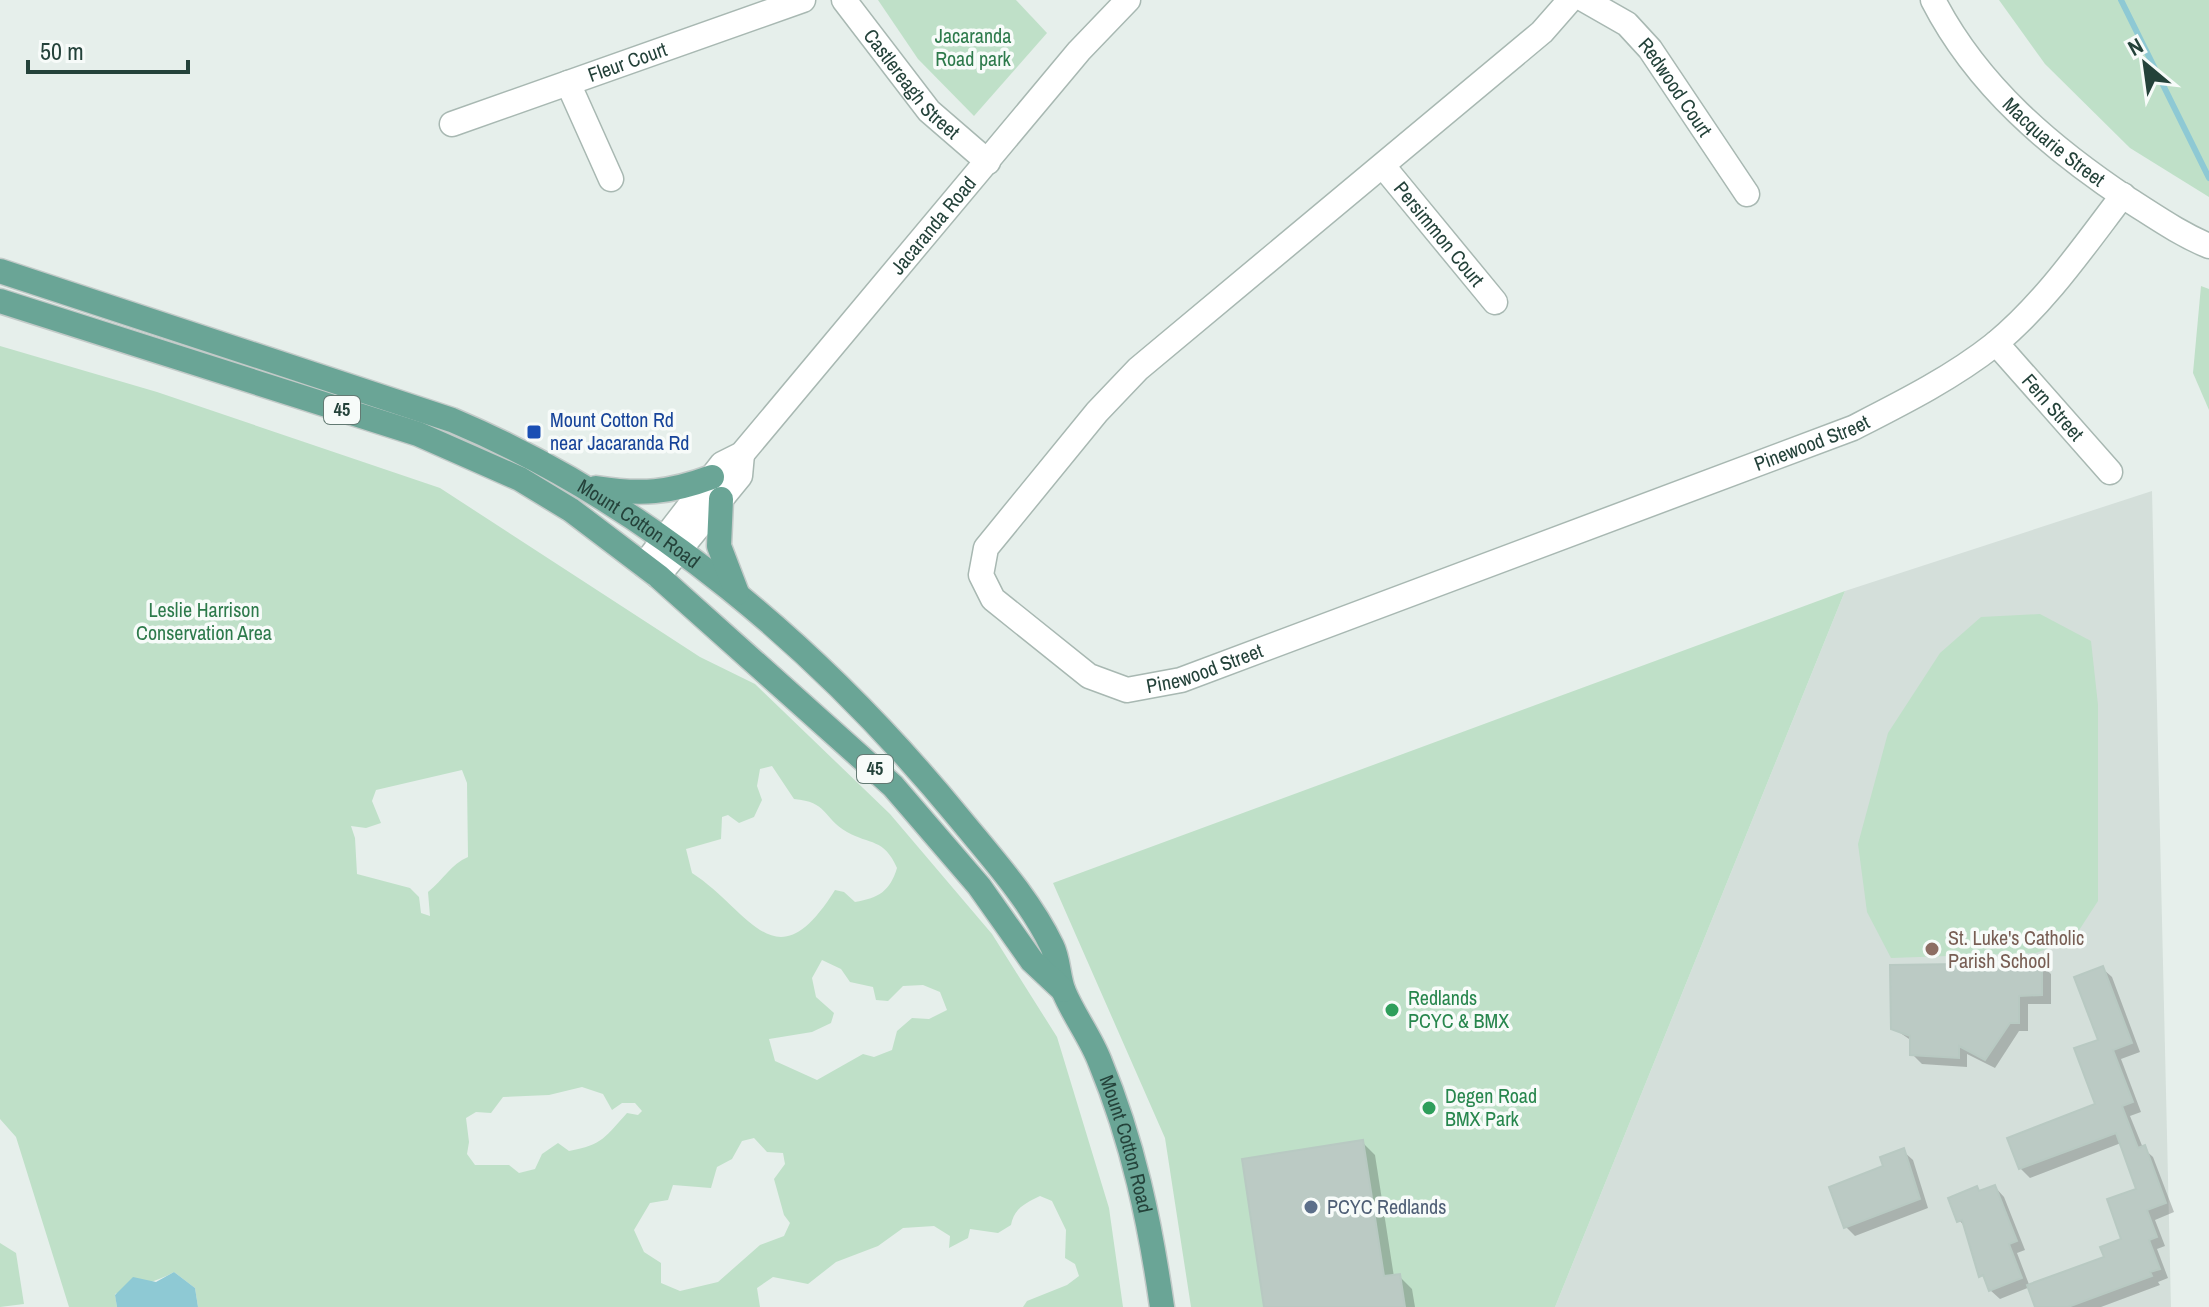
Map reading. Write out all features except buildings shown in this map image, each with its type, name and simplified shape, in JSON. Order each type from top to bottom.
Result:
[{"type":"main road","name":"Mount Cotton Road","points":[[0,271],[452,420],[499,440],[589,488],[739,597],[867,715],[943,799],[997,864],[1053,947],[1063,990],[1099,1058],[1130,1141],[1150,1222],[1162,1307]]},
{"type":"main road","name":"Mount Cotton Road","points":[[0,301],[418,434],[520,479],[559,502],[651,571],[893,786],[979,886],[1032,961],[1063,990]]},
{"type":"main road","points":[[589,488],[633,494],[716,488],[719,546],[739,597]]},
{"type":"street","name":"Fleur Court","points":[[452,124],[803,0]]},
{"type":"street","name":"Castlereagh Street","points":[[844,0],[881,53],[929,111],[988,162]]},
{"type":"street","name":"Jacaranda Road","points":[[651,571],[716,488],[740,476],[742,454],[1079,51],[1128,0]]},
{"type":"street","name":"Pinewood Street","points":[[1570,0],[1542,32],[1138,369],[1097,412],[986,548],[981,575],[993,599],[1089,676],[1127,690],[1181,680],[1853,428],[1929,389],[1996,343],[2061,275],[2123,195]]},
{"type":"street","name":"Redwood Court","points":[[1585,0],[1627,24],[1650,49],[1747,194]]},
{"type":"street","name":"Macquarie Street","points":[[1933,0],[1975,64],[2020,116],[2066,157],[2183,235],[2209,246]]},
{"type":"street","points":[[568,83],[611,179]]},
{"type":"street","name":"Persimmon Court","points":[[1383,166],[1495,302]]},
{"type":"street","name":"Fern Street","points":[[1996,343],[2110,472]]},
{"type":"shaded area","name":"St. Luke's Catholic Parish School","points":[[2152,491],[2171,1307],[1555,1307],[1845,591]]},
{"type":"green space","name":"Jacaranda Road park","points":[[878,0],[1016,0],[1047,33],[974,116],[918,59]]},
{"type":"green space","points":[[1999,0],[2209,0],[2209,197],[2130,148],[2045,64]]},
{"type":"green space","points":[[2201,286],[2209,289],[2209,410],[2193,373]]},
{"type":"green space","name":"Leslie Harrison Conservation Area","points":[[0,346],[157,392],[440,488],[700,657],[755,684],[890,814],[992,934],[1057,1037],[1109,1208],[1123,1307],[1023,1307],[1027,1301],[1067,1285],[1079,1276],[1075,1264],[1065,1258],[1066,1230],[1052,1201],[1040,1196],[1021,1207],[1011,1225],[998,1233],[970,1229],[968,1238],[949,1248],[950,1236],[934,1226],[903,1228],[878,1246],[836,1262],[808,1284],[773,1277],[757,1288],[760,1307],[198,1307],[195,1288],[174,1272],[115,1294],[117,1307],[69,1307],[16,1137],[0,1119]],"holes":[[[772,766],[794,799],[813,803],[847,832],[882,847],[897,868],[887,888],[877,896],[855,902],[844,892],[835,890],[814,918],[796,933],[779,937],[763,932],[692,873],[686,849],[721,839],[722,817],[728,815],[739,823],[754,817],[762,800],[757,786],[760,769]],[[462,770],[467,783],[468,857],[428,892],[430,916],[421,913],[419,897],[410,888],[357,874],[355,838],[351,826],[366,828],[381,823],[372,801],[376,790]],[[822,960],[841,969],[850,982],[873,987],[876,1000],[888,1001],[903,986],[923,985],[940,992],[947,1010],[929,1019],[912,1018],[897,1031],[892,1050],[874,1057],[863,1054],[817,1080],[775,1061],[769,1039],[812,1032],[831,1023],[834,1013],[816,997],[812,978]],[[582,1087],[603,1094],[612,1110],[622,1103],[635,1103],[642,1111],[638,1115],[627,1113],[603,1138],[589,1146],[569,1151],[558,1143],[542,1154],[535,1169],[519,1173],[509,1165],[475,1165],[467,1154],[466,1118],[476,1112],[491,1113],[503,1097],[549,1095]],[[754,1138],[767,1152],[783,1153],[785,1164],[774,1179],[784,1215],[790,1223],[784,1236],[760,1245],[718,1282],[680,1291],[661,1283],[661,1263],[644,1252],[634,1230],[650,1203],[668,1200],[673,1185],[711,1188],[717,1167],[732,1159],[742,1141]]]},
{"type":"green space","name":"Redlands PCYC & BMX","points":[[1845,591],[1555,1307],[1191,1307],[1165,1138],[1053,883]]},
{"type":"green space","points":[[2040,614],[2091,641],[2098,705],[2098,901],[2074,938],[2036,953],[1891,958],[1867,912],[1858,844],[1888,733],[1940,653],[1981,617]]},
{"type":"green space","points":[[0,1243],[16,1253],[24,1304],[0,1307]]},
{"type":"water","points":[[174,1272],[195,1288],[198,1307],[117,1307],[115,1295],[133,1277],[156,1282]]},
{"type":"waterway","points":[[2121,0],[2209,178]]},
{"type":"place","name":"Mount Cotton Rd near Jacaranda Rd","points":[[534,432]]},
{"type":"place","name":"St. Luke's Catholic Parish School","points":[[1932,949]]},
{"type":"place","name":"Redlands PCYC & BMX","points":[[1392,1010]]},
{"type":"place","name":"Degen Road BMX Park","points":[[1429,1108]]},
{"type":"place","name":"PCYC Redlands","points":[[1311,1207]]}]
